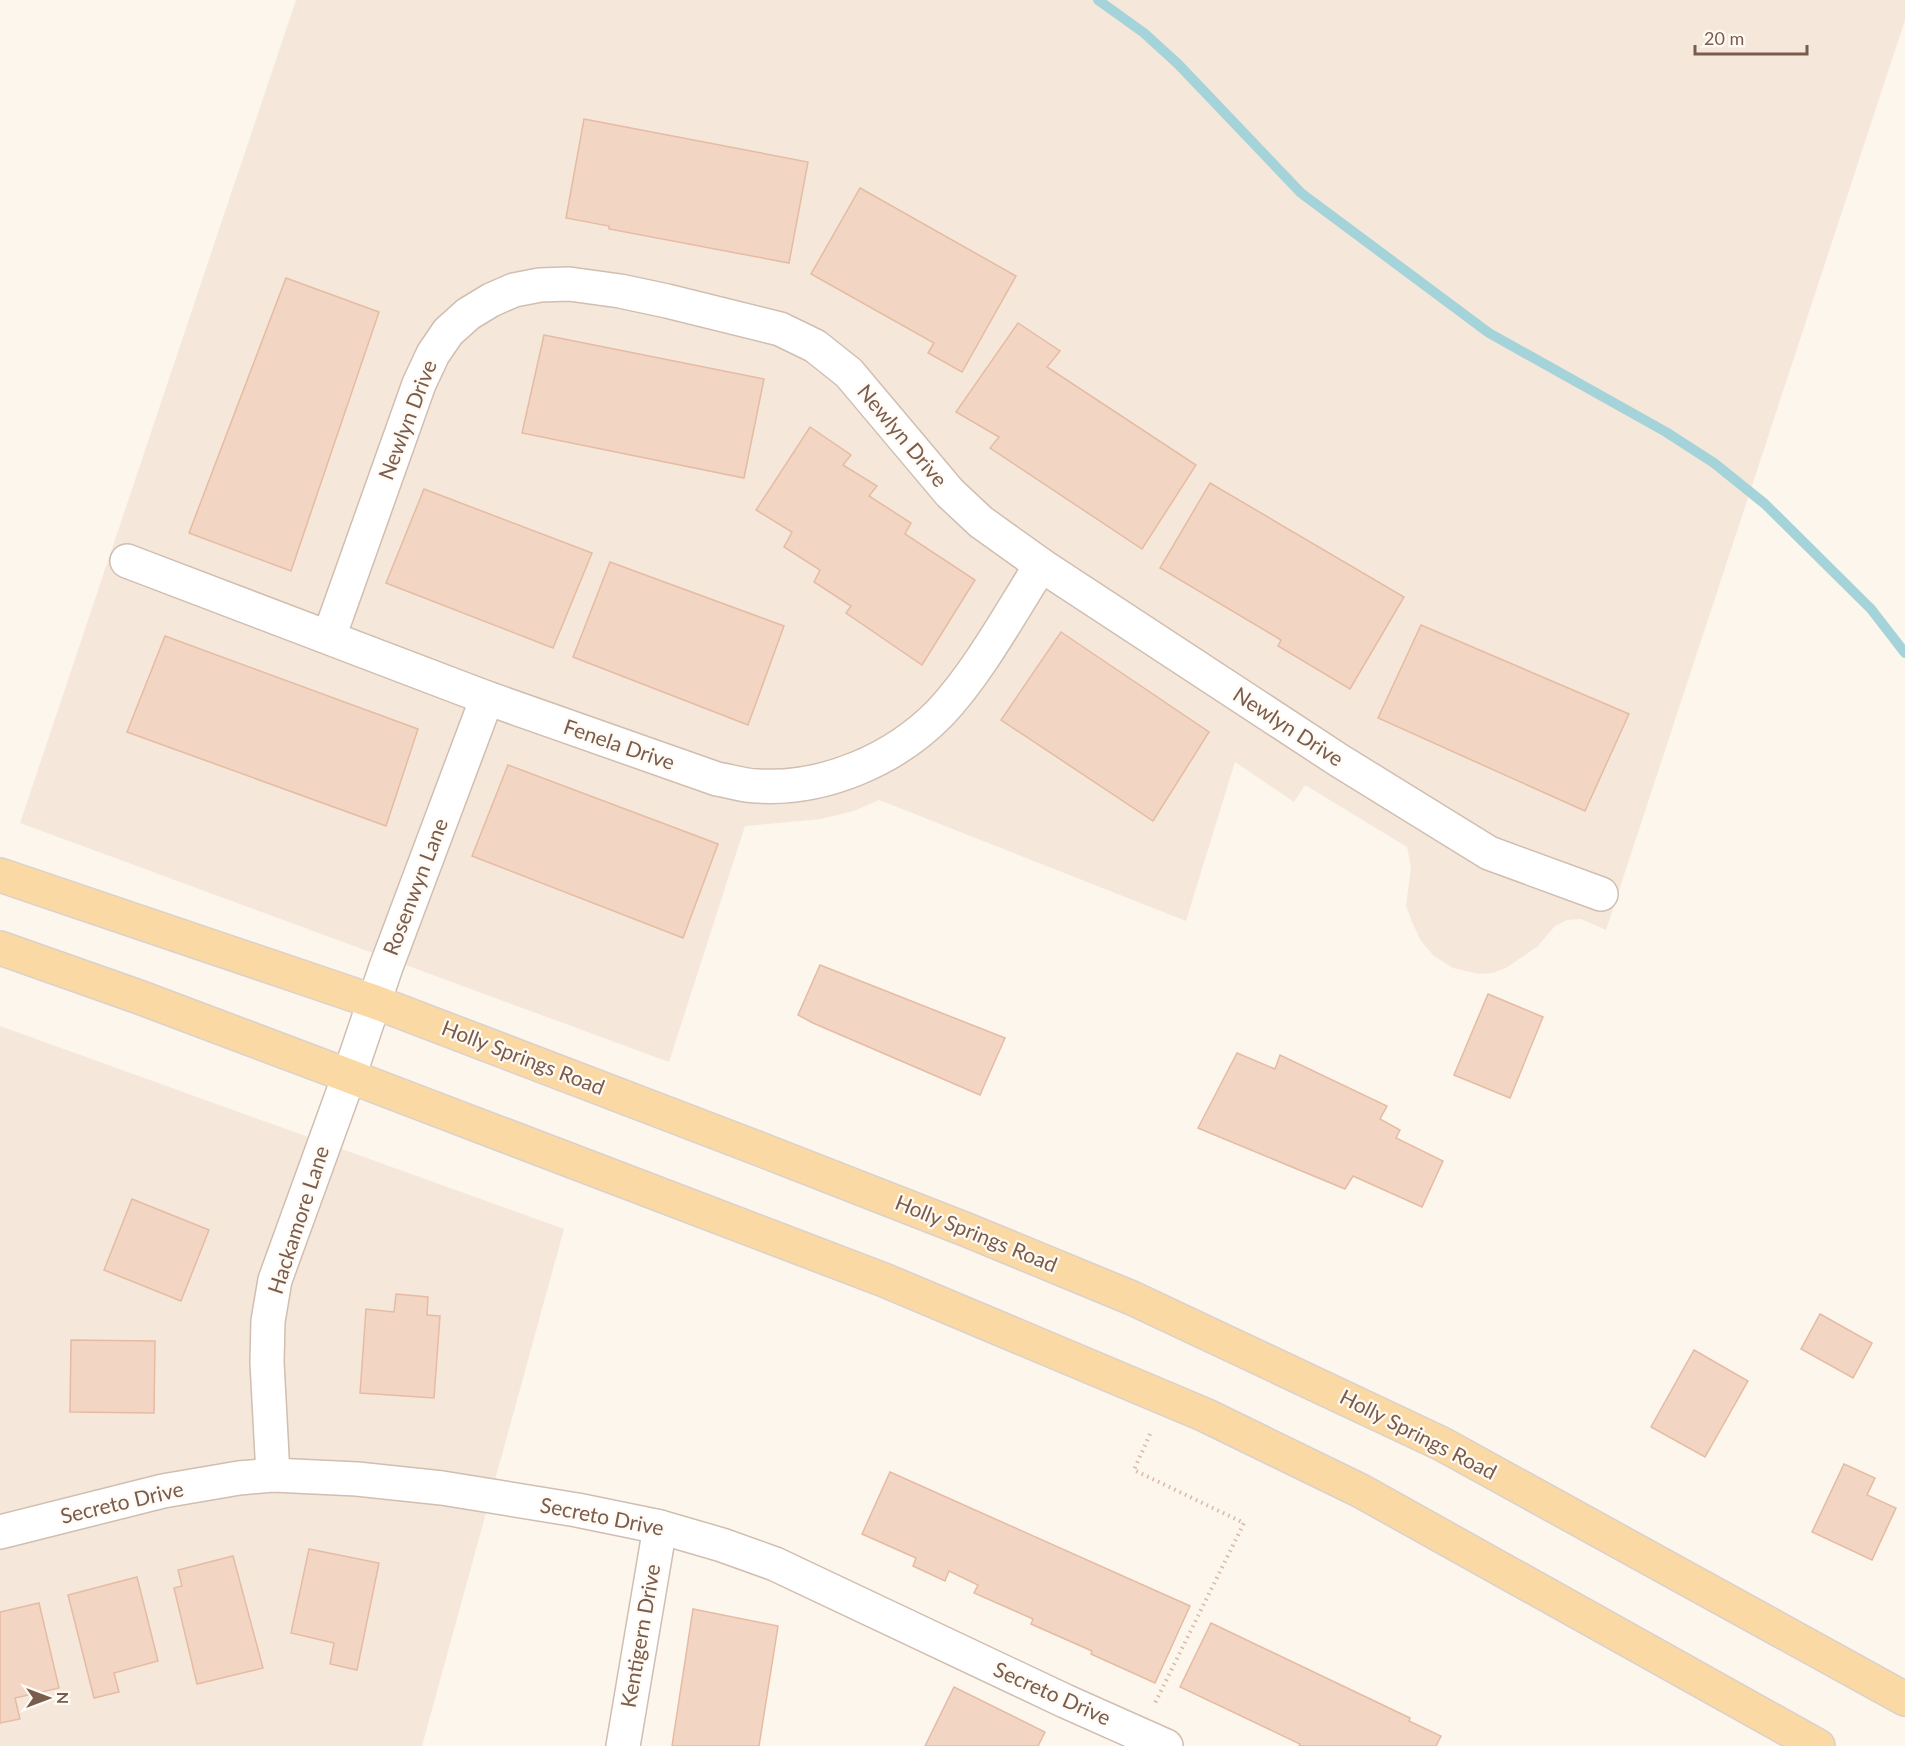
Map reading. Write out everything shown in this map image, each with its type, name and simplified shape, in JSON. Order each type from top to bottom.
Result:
[{"type":"main road","name":"Holly Springs Road","points":[[0,875],[375,1002],[780,1156],[1132,1298],[1442,1444],[1905,1699]]},
{"type":"main road","points":[[0,948],[349,1076],[884,1280],[1205,1415],[1361,1491],[1818,1746]]},
{"type":"street","name":"Newlyn Drive","points":[[328,637],[419,384],[433,354],[448,332],[468,314],[490,300],[513,290],[540,285],[569,284],[667,301],[780,329],[815,346],[849,373],[950,493],[981,522],[1041,565],[1349,767],[1489,853],[1601,894]]},
{"type":"street","name":"Fenela Drive","points":[[127,561],[488,698],[717,779],[757,786],[798,784],[838,775],[876,760],[908,739],[939,713],[969,678],[1041,565]]},
{"type":"street","name":"Rosenwyn Lane","points":[[349,1076],[386,967],[488,698]]},
{"type":"street","name":"Hackamore Lane","points":[[273,1475],[267,1362],[268,1321],[275,1280],[349,1076]]},
{"type":"street","name":"Secreto Drive","points":[[0,1532],[163,1491],[239,1478],[273,1475],[357,1479],[441,1488],[577,1510],[660,1527],[722,1545],[775,1564],[1065,1701],[1154,1740]]},
{"type":"street","name":"Kentigern Drive","points":[[623,1746],[660,1527]]},
{"type":"path","points":[[1150,1434],[1134,1470],[1244,1523],[1154,1740]]},
{"type":"shaded area","points":[[296,0],[1905,0],[1905,20],[1606,930],[1581,919],[1567,920],[1555,926],[1538,946],[1506,968],[1492,973],[1479,974],[1453,968],[1434,956],[1421,941],[1412,922],[1406,906],[1411,867],[1407,847],[1305,785],[1294,802],[1235,762],[1186,921],[879,800],[854,811],[821,819],[745,826],[669,1062],[20,823]]},
{"type":"shaded area","points":[[0,1026],[564,1229],[422,1746],[0,1746]]},
{"type":"building","points":[[584,119],[808,162],[789,263],[609,229],[609,226],[566,218]]},
{"type":"building","points":[[860,188],[1016,276],[962,372],[928,353],[934,343],[811,274]]},
{"type":"building","points":[[286,278],[379,312],[291,571],[189,533]]},
{"type":"building","points":[[1018,323],[1060,351],[1047,367],[1196,465],[1142,549],[990,448],[999,437],[956,412]]},
{"type":"building","points":[[544,335],[764,379],[744,478],[522,433]]},
{"type":"building","points":[[810,427],[851,455],[843,465],[877,486],[869,496],[911,523],[905,534],[975,580],[922,665],[846,613],[851,606],[814,582],[820,570],[784,547],[792,532],[756,510]]},
{"type":"building","points":[[1210,483],[1404,597],[1350,689],[1278,646],[1281,640],[1160,568]]},
{"type":"building","points":[[424,489],[592,553],[553,648],[386,583]]},
{"type":"building","points":[[610,562],[784,626],[748,725],[573,657]]},
{"type":"building","points":[[1421,625],[1629,714],[1585,811],[1378,718]]},
{"type":"building","points":[[1061,632],[1209,732],[1153,821],[1001,720]]},
{"type":"building","points":[[165,636],[418,729],[386,826],[127,732]]},
{"type":"building","points":[[508,765],[718,844],[683,938],[472,856]]},
{"type":"building","points":[[820,965],[1005,1038],[980,1095],[798,1015]]},
{"type":"building","points":[[1488,994],[1543,1017],[1510,1098],[1454,1075]]},
{"type":"building","points":[[1237,1053],[1275,1069],[1280,1055],[1387,1106],[1380,1119],[1400,1130],[1396,1138],[1443,1161],[1422,1207],[1353,1176],[1345,1189],[1198,1128]]},
{"type":"building","points":[[132,1199],[209,1230],[181,1301],[104,1270]]},
{"type":"building","points":[[396,1294],[428,1297],[427,1315],[440,1316],[434,1398],[360,1393],[366,1309],[394,1312]]},
{"type":"building","points":[[1820,1314],[1872,1343],[1853,1378],[1801,1349]]},
{"type":"building","points":[[71,1340],[155,1341],[154,1413],[70,1412]]},
{"type":"building","points":[[1694,1350],[1748,1381],[1705,1457],[1651,1427]]},
{"type":"building","points":[[1844,1464],[1875,1478],[1867,1495],[1896,1508],[1872,1560],[1812,1532]]},
{"type":"building","points":[[890,1472],[1190,1606],[1155,1683],[1091,1654],[1092,1651],[1031,1624],[1033,1619],[974,1593],[978,1585],[949,1571],[945,1581],[913,1566],[916,1558],[862,1534]]},
{"type":"building","points":[[309,1549],[379,1563],[357,1670],[330,1664],[334,1643],[291,1633]]},
{"type":"building","points":[[233,1556],[263,1668],[197,1684],[174,1588],[182,1586],[178,1570]]},
{"type":"building","points":[[137,1577],[158,1661],[114,1673],[119,1692],[94,1698],[68,1595]]},
{"type":"building","points":[[39,1603],[59,1688],[15,1698],[20,1719],[0,1723],[0,1612]]},
{"type":"building","points":[[693,1609],[778,1626],[759,1746],[672,1746]]},
{"type":"building","points":[[1211,1623],[1410,1718],[1409,1721],[1441,1736],[1436,1746],[1299,1746],[1300,1744],[1180,1687]]},
{"type":"building","points":[[954,1687],[1045,1732],[1038,1746],[925,1746]]},
{"type":"waterway","points":[[1098,0],[1144,33],[1178,64],[1301,193],[1489,333],[1666,432],[1714,463],[1765,504],[1871,609],[1905,653]]}]
